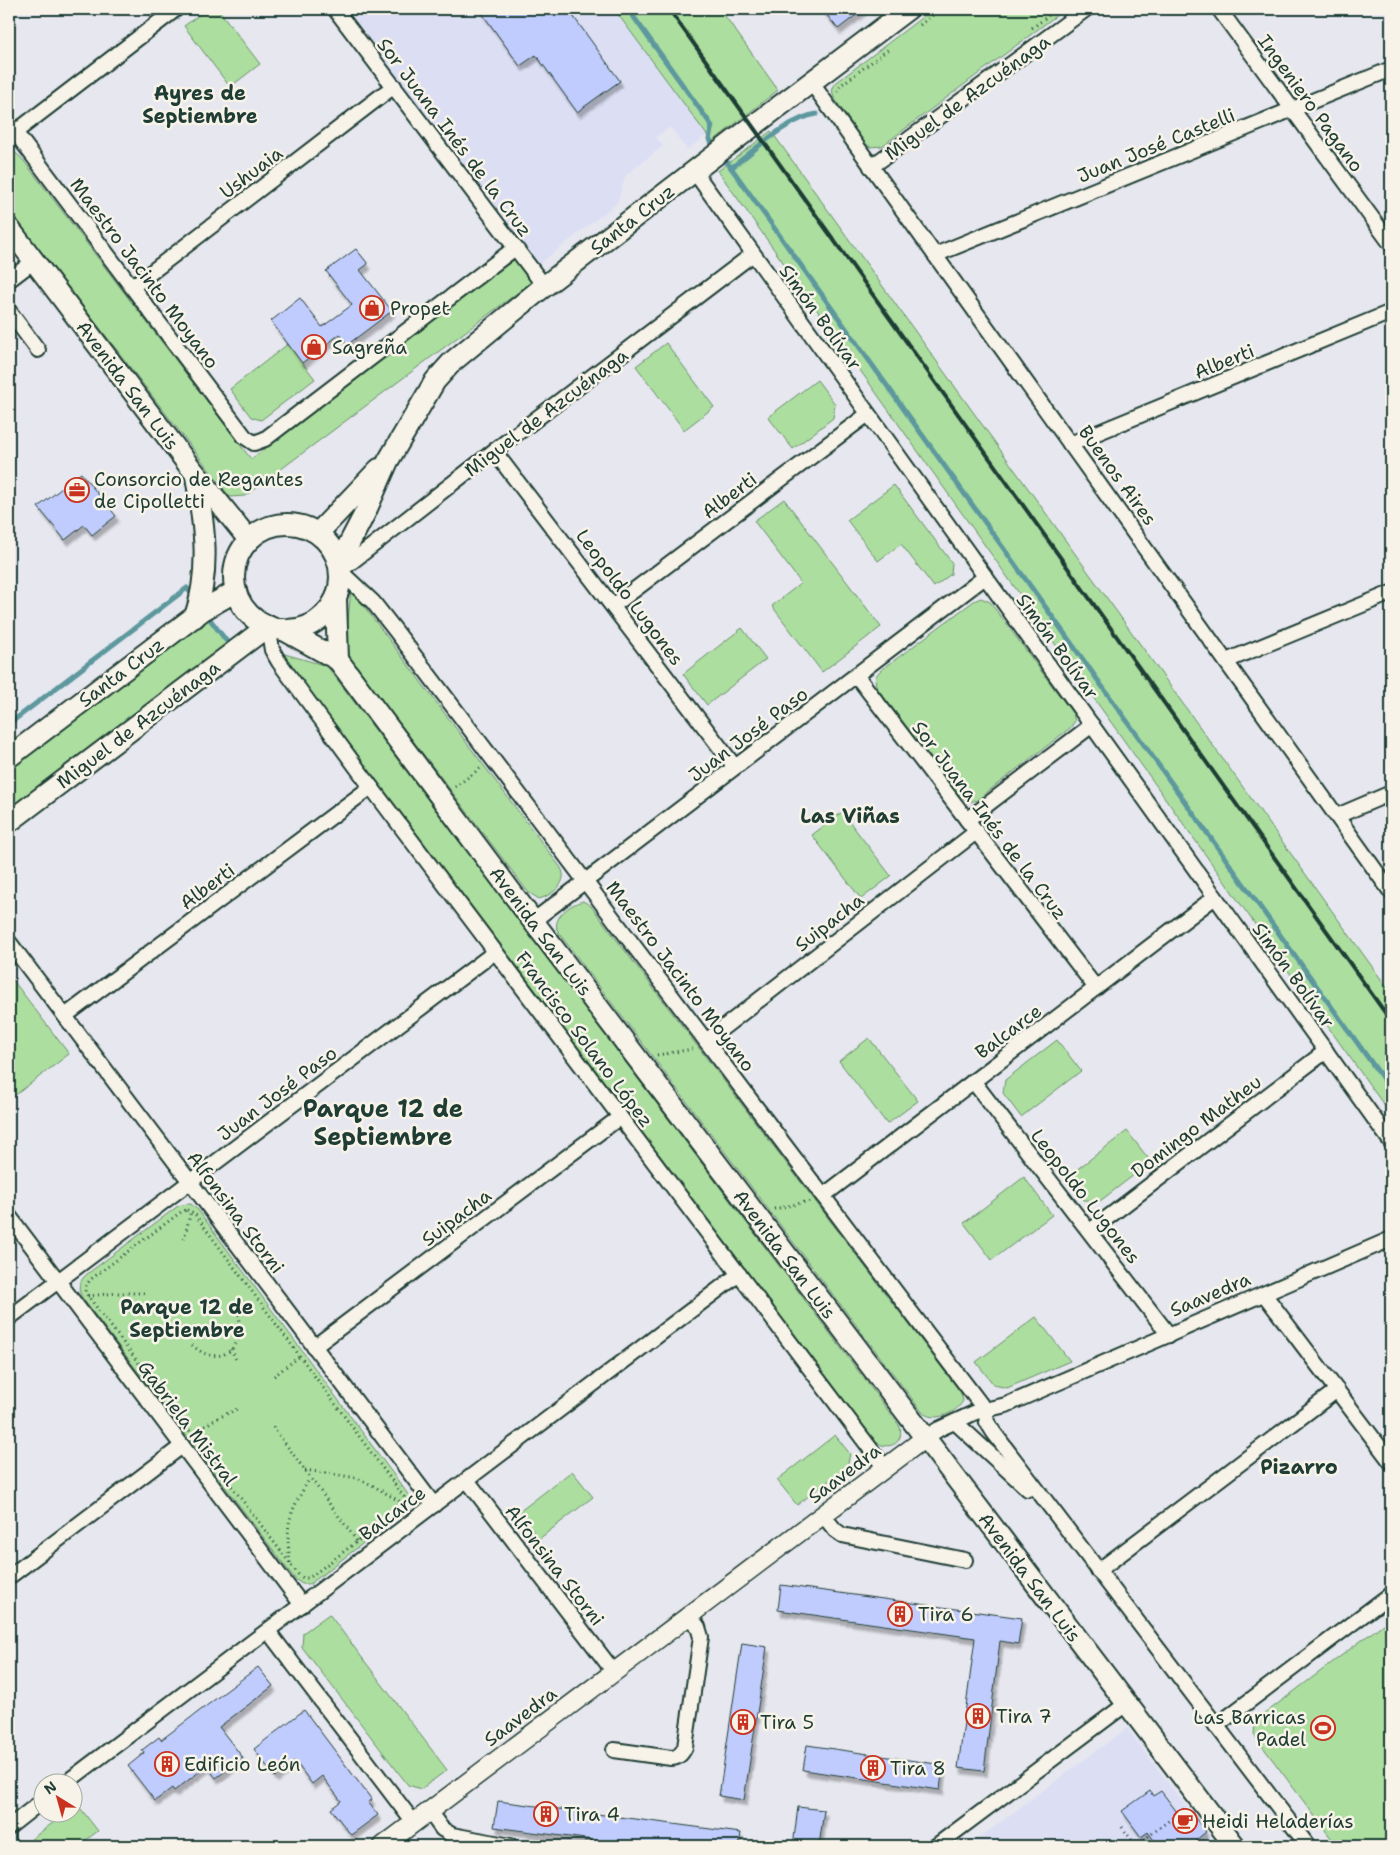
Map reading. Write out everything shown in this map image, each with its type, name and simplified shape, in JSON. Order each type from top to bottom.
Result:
[{"type":"main road","name":"Santa Cruz","points":[[339,567],[388,461],[435,381],[452,362],[545,287],[898,12]]},
{"type":"main road","name":"Avenida San Luis","points":[[9,228],[196,474],[249,540]]},
{"type":"main road","name":"Santa Cruz","points":[[318,533],[388,461]]},
{"type":"main road","points":[[195,617],[203,591],[205,552],[196,474]]},
{"type":"main road","name":"Avenida San Luis","points":[[318,533],[301,525],[282,524],[264,529],[249,540],[239,555],[234,573],[236,591],[244,608],[257,621],[275,628],[338,660],[533,921],[1235,1846]]},
{"type":"main road","points":[[318,533],[331,546],[339,567],[341,581],[336,599],[338,660]]},
{"type":"main road","name":"Santa Cruz","points":[[9,757],[195,617],[236,591]]},
{"type":"main road","points":[[275,628],[292,630],[310,625],[326,614],[336,599]]},
{"type":"main road","name":"Miguel de Azcuénaga","points":[[9,822],[275,628]]},
{"type":"street","points":[[11,131],[176,9]]},
{"type":"street","name":"Sor Juana Inés de la Cruz","points":[[335,9],[545,287]]},
{"type":"street","name":"Miguel de Azcuénaga","points":[[871,167],[1086,9]]},
{"type":"street","name":"Ingeniero Pagano","points":[[1219,9],[1391,244]]},
{"type":"street","name":"Juan José Castelli","points":[[934,255],[1391,69]]},
{"type":"street","name":"Buenos Aires","points":[[810,82],[1391,892]]},
{"type":"street","name":"Ushuaia","points":[[132,287],[394,86]]},
{"type":"street","name":"Maestro Jacinto Moyano","points":[[11,131],[245,436],[254,443],[265,439],[515,248]]},
{"type":"street","name":"Simón Bolívar","points":[[694,172],[1391,1142]]},
{"type":"street","name":"Miguel de Azcuénaga","points":[[339,567],[753,254]]},
{"type":"street","points":[[9,280],[34,261]]},
{"type":"street","points":[[9,311],[38,350]]},
{"type":"street","name":"Alberti","points":[[1070,444],[1391,312]]},
{"type":"street","name":"Alberti","points":[[613,606],[868,414]]},
{"type":"street","name":"Leopoldo Lugones","points":[[494,451],[735,767]]},
{"type":"street","name":"Maestro Jacinto Moyano","points":[[339,567],[373,602],[706,1041],[819,1198],[985,1410]]},
{"type":"street","name":"Juan José Paso","points":[[533,921],[985,577]]},
{"type":"street","points":[[1226,661],[1391,593]]},
{"type":"street","name":"Francisco Solano López","points":[[275,628],[272,650],[279,662],[495,952],[885,1468]]},
{"type":"street","name":"Sor Juana Inés de la Cruz","points":[[856,675],[1096,988]]},
{"type":"street","points":[[967,820],[1092,725]]},
{"type":"street","name":"Alberti","points":[[65,1016],[371,787]]},
{"type":"street","points":[[1337,816],[1391,793]]},
{"type":"street","name":"Suipacha","points":[[706,1041],[976,832]]},
{"type":"street","name":"Balcarce","points":[[819,1198],[1215,897]]},
{"type":"street","name":"Alfonsina Storni","points":[[9,942],[434,1505]]},
{"type":"street","name":"Juan José Paso","points":[[9,1318],[495,952]]},
{"type":"street","name":"Domingo Matheu","points":[[1090,1231],[1326,1051]]},
{"type":"street","name":"Leopoldo Lugones","points":[[973,1081],[1169,1335]]},
{"type":"street","name":"Suipacha","points":[[314,1347],[620,1117]]},
{"type":"street","name":"Gabriela Mistral","points":[[9,1216],[302,1605]]},
{"type":"street","name":"Saavedra","points":[[383,1846],[925,1438],[976,1412],[1006,1405],[1391,1239]]},
{"type":"street","name":"Balcarce","points":[[80,1772],[739,1274]]},
{"type":"street","points":[[1264,1294],[1391,1462]]},
{"type":"street","points":[[1098,1571],[1337,1390]]},
{"type":"street","points":[[985,1410],[987,1422],[994,1433],[1308,1846]]},
{"type":"street","points":[[955,1422],[1047,1507],[1063,1526]]},
{"type":"street","points":[[9,1576],[182,1446]]},
{"type":"street","name":"Alfonsina Storni","points":[[467,1480],[614,1672]]},
{"type":"street","points":[[824,1515],[835,1530],[842,1535],[965,1560]]},
{"type":"street","points":[[1216,1726],[1391,1594]]},
{"type":"street","points":[[614,1750],[671,1758],[678,1757],[685,1747],[701,1637],[698,1627],[689,1615]]},
{"type":"street","points":[[268,1631],[414,1823]]},
{"type":"street","points":[[936,1846],[1126,1704]]},
{"type":"street","points":[[9,1827],[32,1809]]},
{"type":"street","points":[[429,1811],[442,1829],[452,1836],[511,1846]]},
{"type":"path","points":[[918,26],[941,9]]},
{"type":"path","points":[[1030,29],[1057,9]]},
{"type":"path","points":[[839,96],[837,90],[839,87],[895,44]]},
{"type":"path","points":[[455,788],[492,759]]},
{"type":"path","points":[[654,1056],[695,1048],[706,1041]]},
{"type":"path","points":[[771,1209],[819,1198]]},
{"type":"path","points":[[184,1239],[192,1211]]},
{"type":"path","points":[[192,1211],[402,1494],[404,1504],[399,1510],[309,1578],[300,1576],[87,1296],[86,1285],[91,1279],[181,1212],[192,1211]]},
{"type":"path","points":[[87,1296],[147,1293]]},
{"type":"path","points":[[192,1345],[202,1353],[215,1356],[222,1355],[231,1349],[239,1334],[238,1309]]},
{"type":"path","points":[[231,1349],[237,1362]]},
{"type":"path","points":[[274,1376],[300,1356]]},
{"type":"path","points":[[192,1434],[214,1420],[239,1408]]},
{"type":"path","points":[[273,1427],[357,1541]]},
{"type":"path","points":[[305,1470],[357,1478],[404,1504]]},
{"type":"path","points":[[290,1564],[287,1533],[288,1522],[310,1478]]},
{"type":"path","points":[[1122,1827],[1136,1846],[1187,1807]]},
{"type":"shaded area","points":[[347,9],[614,9],[707,135],[687,150],[670,127],[656,137],[663,146],[626,175],[617,203],[538,265]]},
{"type":"shaded area","points":[[1127,1728],[1216,1846],[968,1846]]},
{"type":"green space","points":[[207,9],[218,9],[260,64],[230,87],[184,26]]},
{"type":"green space","points":[[614,9],[720,9],[778,90],[712,142]]},
{"type":"green space","points":[[933,9],[1065,9],[882,146],[870,147],[864,142],[835,99],[833,88],[837,82]]},
{"type":"green space","points":[[771,131],[1391,993],[1391,1115],[718,171]]},
{"type":"green space","points":[[9,152],[17,154],[24,161],[251,459],[527,250],[544,273],[245,496],[230,497],[9,210]]},
{"type":"green space","points":[[666,343],[714,407],[684,430],[636,366]]},
{"type":"green space","points":[[288,344],[315,379],[261,420],[251,417],[230,389]]},
{"type":"green space","points":[[817,380],[835,404],[833,418],[793,449],[768,417]]},
{"type":"green space","points":[[894,485],[952,563],[951,574],[934,587],[901,544],[878,561],[847,520]]},
{"type":"green space","points":[[784,499],[881,627],[822,672],[772,606],[801,583],[754,521]]},
{"type":"green space","points":[[351,589],[561,868],[563,878],[554,891],[539,899],[528,892],[345,651]]},
{"type":"green space","points":[[981,598],[990,602],[1073,714],[1075,721],[1070,728],[977,800],[969,802],[960,796],[878,689],[875,680],[880,671],[974,601]]},
{"type":"green space","points":[[209,618],[228,643],[9,808],[9,769]]},
{"type":"green space","points":[[742,628],[766,659],[707,705],[683,674]]},
{"type":"green space","points":[[281,653],[327,666],[899,1425],[900,1436],[895,1443],[886,1446],[876,1442]]},
{"type":"green space","points":[[842,812],[891,876],[861,899],[812,835]]},
{"type":"green space","points":[[583,901],[591,906],[961,1393],[963,1401],[955,1410],[938,1417],[932,1417],[922,1412],[558,932],[557,922],[563,912]]},
{"type":"green space","points":[[9,975],[69,1054],[9,1100]]},
{"type":"green space","points":[[869,1038],[918,1101],[887,1124],[839,1061]]},
{"type":"green space","points":[[1057,1040],[1081,1071],[1021,1117],[1003,1093],[1005,1080]]},
{"type":"green space","points":[[1127,1131],[1151,1162],[1100,1201],[1084,1200],[1067,1177]]},
{"type":"green space","points":[[1024,1177],[1052,1215],[992,1260],[964,1223]]},
{"type":"green space","points":[[191,1204],[198,1210],[410,1497],[410,1505],[404,1512],[310,1584],[302,1584],[295,1579],[83,1299],[80,1292],[80,1283],[87,1274],[178,1206]]},
{"type":"green space","points":[[1036,1317],[1070,1361],[1007,1388],[994,1385],[976,1362]]},
{"type":"green space","points":[[835,1435],[850,1454],[847,1467],[797,1505],[777,1480]]},
{"type":"green space","points":[[572,1471],[593,1497],[539,1539],[519,1512]]},
{"type":"green space","points":[[329,1614],[447,1770],[421,1789],[408,1785],[302,1647],[303,1633]]},
{"type":"green space","name":"Las Barricas Padel","points":[[1391,1618],[1391,1846],[1337,1846],[1254,1735],[1255,1721]]},
{"type":"green space","points":[[82,1810],[98,1831],[78,1846],[29,1846],[30,1840],[54,1822],[82,1822]]},
{"type":"building","points":[[479,9],[568,9],[620,81],[577,112],[536,55],[520,66]]},
{"type":"building","points":[[822,9],[864,9],[838,29]]},
{"type":"building","points":[[356,249],[368,264],[360,270],[392,311],[347,345],[340,334],[302,363],[271,321],[300,298],[322,327],[352,305],[326,271]]},
{"type":"building","name":"Consorcio de Regantes de Cipolletti","points":[[81,473],[116,516],[92,535],[84,525],[65,540],[38,507]]},
{"type":"building","name":"Tira 6","points":[[781,1585],[1022,1618],[1018,1644],[1000,1641],[984,1771],[958,1768],[975,1638],[778,1610]]},
{"type":"building","name":"Tira 5","points":[[742,1643],[767,1647],[744,1800],[719,1796]]},
{"type":"building","points":[[258,1667],[273,1686],[219,1727],[243,1758],[216,1778],[207,1766],[174,1791],[172,1788],[155,1801],[128,1766],[144,1753],[142,1750],[159,1737],[161,1740]]},
{"type":"building","points":[[304,1710],[372,1800],[368,1802],[378,1815],[351,1835],[331,1809],[341,1801],[322,1776],[312,1784],[295,1761],[275,1777],[254,1749]]},
{"type":"building","name":"Tira 8","points":[[807,1745],[943,1765],[940,1790],[803,1770]]},
{"type":"building","points":[[1150,1791],[1153,1796],[1161,1791],[1180,1816],[1189,1810],[1206,1832],[1196,1840],[1200,1846],[1158,1846],[1148,1832],[1141,1837],[1122,1811]]},
{"type":"building","name":"Tira 4","points":[[498,1801],[741,1833],[739,1846],[638,1846],[494,1827]]},
{"type":"building","points":[[798,1807],[824,1810],[819,1846],[793,1846]]},
{"type":"waterway","points":[[628,9],[712,126],[709,139],[717,149]]},
{"type":"waterway","points":[[731,168],[783,128],[817,114]]},
{"type":"waterway","points":[[722,155],[1391,1090]]},
{"type":"waterway","points":[[9,724],[187,588],[195,599]]},
{"type":"waterway","points":[[206,614],[231,647]]},
{"type":"railway","points":[[669,9],[1391,1021]]},
{"type":"place","name":"Propet","points":[[372,308]]},
{"type":"place","name":"Sagreña","points":[[314,347]]},
{"type":"place","name":"Consorcio de Regantes de Cipolletti","points":[[77,490]]},
{"type":"place","name":"Tira 6","points":[[900,1614]]},
{"type":"place","name":"Tira 7","points":[[978,1716]]},
{"type":"place","name":"Tira 5","points":[[743,1722]]},
{"type":"place","name":"Las Barricas Padel","points":[[1323,1728]]},
{"type":"place","name":"Edificio León","points":[[167,1764]]},
{"type":"place","name":"Tira 8","points":[[873,1768]]},
{"type":"place","name":"Tira 4","points":[[546,1814]]},
{"type":"place","name":"Heidi Heladerías","points":[[1185,1821]]},
{"type":"district","name":"Ayres de Septiembre","points":[[200,104]]},
{"type":"district","name":"Las Viñas","points":[[850,816]]},
{"type":"district","name":"Parque 12 de Septiembre","points":[[383,1123]]},
{"type":"district","name":"Parque 12 de Septiembre","points":[[187,1318]]},
{"type":"district","name":"Pizarro","points":[[1299,1467]]}]
